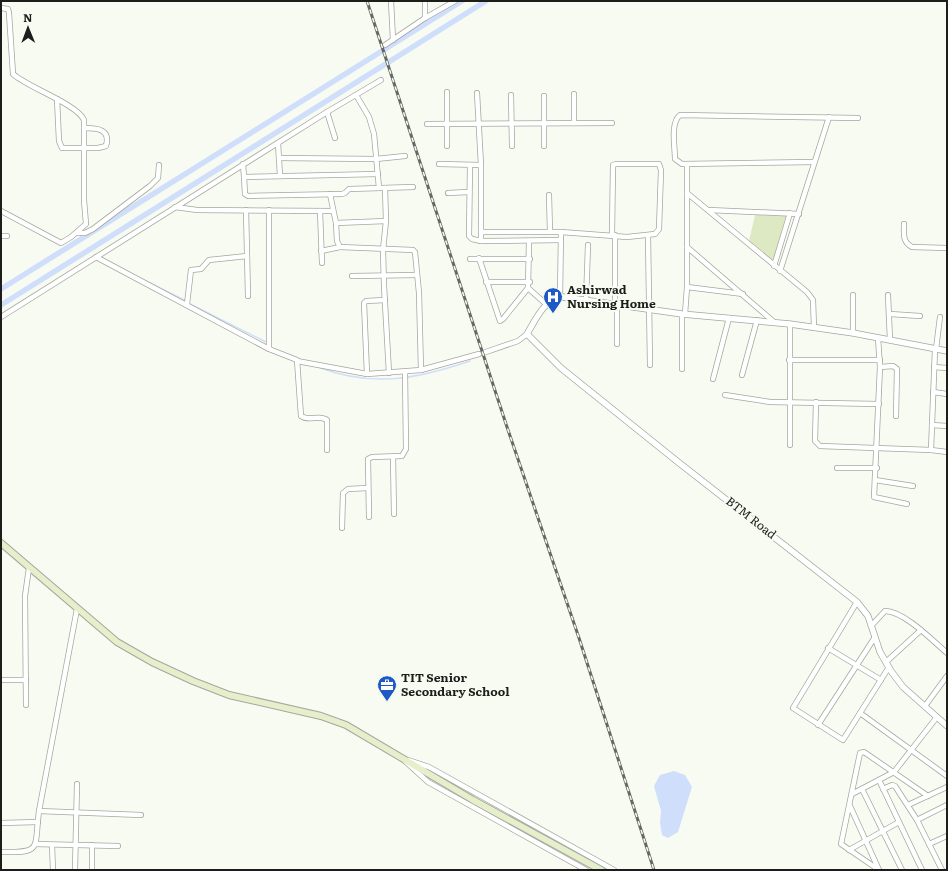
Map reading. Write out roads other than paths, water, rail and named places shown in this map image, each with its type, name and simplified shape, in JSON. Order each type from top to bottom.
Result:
[{"type":"main road","points":[[1,543],[117,642],[193,681],[229,696],[321,716],[346,725],[417,768],[601,870]]},
{"type":"street","points":[[391,1],[394,40]]},
{"type":"street","points":[[424,1],[425,18]]},
{"type":"street","points":[[385,45],[453,1]]},
{"type":"street","points":[[1,8],[8,10],[9,13],[13,74],[57,99],[82,116],[84,128],[84,200],[86,224],[78,233],[61,243],[1,211]]},
{"type":"street","points":[[1,317],[124,241],[243,164],[381,80]]},
{"type":"street","points":[[447,92],[447,146]]},
{"type":"street","points":[[477,93],[481,165],[481,241]]},
{"type":"street","points":[[574,94],[574,123]]},
{"type":"street","points":[[356,95],[371,123],[374,134],[379,188]]},
{"type":"street","points":[[511,95],[512,146]]},
{"type":"street","points":[[544,96],[544,146]]},
{"type":"street","points":[[57,99],[60,146],[66,148],[83,149],[98,148],[107,144],[105,131],[98,128],[84,128]]},
{"type":"street","points":[[327,112],[335,138]]},
{"type":"street","points":[[814,162],[687,164],[678,162],[675,158],[674,124],[676,118],[680,115],[858,118]]},
{"type":"street","points":[[780,271],[829,117]]},
{"type":"street","points":[[427,124],[612,123]]},
{"type":"street","points":[[278,143],[280,176]]},
{"type":"street","points":[[279,158],[376,159],[405,156]]},
{"type":"street","points":[[481,232],[561,232],[613,235],[627,237],[648,236],[655,234],[659,229],[660,166],[654,163],[613,165],[613,235],[617,344]]},
{"type":"street","points":[[243,164],[245,194],[248,196],[344,194],[349,188],[413,187]]},
{"type":"street","points":[[438,164],[481,165]]},
{"type":"street","points":[[682,369],[683,314],[687,287],[687,164]]},
{"type":"street","points":[[78,233],[85,233],[93,229],[150,186],[158,178],[159,165]]},
{"type":"street","points":[[470,165],[470,236],[472,239],[481,241],[561,240]]},
{"type":"street","points":[[244,177],[378,174]]},
{"type":"street","points":[[385,188],[386,221],[383,250],[389,373]]},
{"type":"street","points":[[448,193],[469,192]]},
{"type":"street","points":[[687,193],[807,292],[813,300],[814,328]]},
{"type":"street","points":[[330,194],[332,211],[336,222],[337,241],[340,247]]},
{"type":"street","points":[[549,195],[550,232]]},
{"type":"street","points":[[175,207],[197,210],[332,211]]},
{"type":"street","points":[[246,210],[248,296]]},
{"type":"street","points":[[269,210],[269,349]]},
{"type":"street","points":[[320,210],[322,263]]},
{"type":"street","points":[[709,210],[799,214]]},
{"type":"street","points":[[774,266],[790,213]]},
{"type":"street","points":[[336,222],[386,221]]},
{"type":"street","points":[[904,224],[904,238],[907,245],[912,247],[947,248]]},
{"type":"street","points":[[560,298],[561,232]]},
{"type":"street","points":[[1,236],[7,236]]},
{"type":"street","points":[[648,236],[650,365]]},
{"type":"street","points":[[479,258],[500,321],[528,288],[530,282],[529,241]]},
{"type":"street","points":[[586,300],[588,245]]},
{"type":"street","points":[[321,252],[340,247],[366,247],[383,250],[413,250],[416,255],[420,370]]},
{"type":"street","points":[[687,247],[774,322]]},
{"type":"street","points":[[187,304],[191,270],[201,269],[209,260],[247,256]]},
{"type":"street","points":[[96,257],[187,304],[269,349],[297,361],[367,374],[389,373],[405,376],[420,370],[518,341],[527,334],[546,304],[555,298],[586,300],[683,314],[790,324],[853,333],[947,351]]},
{"type":"street","points":[[470,259],[530,259]]},
{"type":"street","points":[[352,276],[417,275]]},
{"type":"street","points":[[486,282],[530,282]]},
{"type":"street","points":[[687,287],[742,294]]},
{"type":"street","points":[[528,288],[546,304]]},
{"type":"street","points":[[853,295],[853,333]]},
{"type":"street","points":[[888,295],[890,340]]},
{"type":"street","points":[[367,374],[364,303],[366,301],[385,300]]},
{"type":"street","points":[[890,314],[920,316]]},
{"type":"street","points":[[931,450],[935,349],[940,317]]},
{"type":"street","points":[[713,379],[729,318]]},
{"type":"street","points":[[742,375],[756,320]]},
{"type":"street","points":[[790,324],[790,445]]},
{"type":"street","name":"BTM Road","points":[[527,334],[567,372],[678,462],[857,602],[868,616],[875,638],[886,662],[903,687],[947,726]]},
{"type":"street","points":[[878,338],[880,367],[874,494],[876,498],[907,504]]},
{"type":"street","points":[[789,360],[880,360]]},
{"type":"street","points":[[297,361],[301,416],[308,419],[323,418],[327,420],[327,450]]},
{"type":"street","points":[[880,367],[893,366],[897,369],[896,416]]},
{"type":"street","points":[[934,366],[947,368]]},
{"type":"street","points":[[369,517],[367,462],[369,458],[402,456],[406,448],[405,376]]},
{"type":"street","points":[[933,392],[947,394]]},
{"type":"street","points":[[725,395],[757,400],[790,402],[879,404]]},
{"type":"street","points":[[816,402],[816,444],[947,452]]},
{"type":"street","points":[[932,425],[947,426]]},
{"type":"street","points":[[393,457],[394,514]]},
{"type":"street","points":[[837,468],[876,468]]},
{"type":"street","points":[[875,480],[913,486]]},
{"type":"street","points":[[342,528],[342,493],[348,489],[368,488]]},
{"type":"street","points":[[26,706],[25,596],[29,568]]},
{"type":"street","points":[[857,602],[793,705],[794,711],[843,740],[889,667]]},
{"type":"street","points":[[1,852],[26,852],[31,850],[35,844],[39,811],[77,609]]},
{"type":"street","points":[[871,626],[886,611],[893,611],[921,630],[947,653]]},
{"type":"street","points":[[886,662],[921,630]]},
{"type":"street","points":[[818,725],[875,638]]},
{"type":"street","points":[[828,648],[881,680]]},
{"type":"street","points":[[925,706],[947,676]]},
{"type":"street","points":[[1,680],[26,680]]},
{"type":"street","points":[[860,713],[947,776]]},
{"type":"street","points":[[852,794],[894,772],[938,717]]},
{"type":"street","points":[[850,805],[879,870],[842,847],[841,841],[860,753],[862,752],[894,772],[928,796]]},
{"type":"street","points":[[404,760],[415,772],[428,782],[586,870]]},
{"type":"street","points":[[404,760],[415,761],[429,767],[614,870]]},
{"type":"street","points":[[878,780],[922,870]]},
{"type":"street","points":[[75,870],[74,845],[77,784]]},
{"type":"street","points":[[883,789],[894,785],[917,820],[942,870]]},
{"type":"street","points":[[908,805],[947,787]]},
{"type":"street","points":[[862,789],[902,870]]},
{"type":"street","points":[[917,820],[947,805]]},
{"type":"street","points":[[39,811],[141,814]]},
{"type":"street","points":[[1,823],[38,822]]},
{"type":"street","points":[[848,850],[899,822]]},
{"type":"street","points":[[929,844],[947,836]]},
{"type":"street","points":[[35,844],[118,846]]},
{"type":"street","points":[[52,845],[53,870]]},
{"type":"street","points":[[92,845],[92,870]]},
{"type":"water","points":[[674,771],[685,775],[692,787],[678,832],[668,838],[662,835],[660,823],[661,811],[654,786],[660,775]]},
{"type":"waterway","points":[[1,289],[462,1]]},
{"type":"waterway","points":[[1,305],[486,1]]},
{"type":"waterway","points":[[138,277],[186,301]]},
{"type":"waterway","points":[[188,303],[268,343]]},
{"type":"waterway","points":[[318,367],[338,374],[376,379],[394,379],[431,372],[470,361]]},
{"type":"railway","points":[[367,1],[507,427],[579,638],[654,870]]},
{"type":"place","name":"Ashirwad Nursing Home","points":[[553,314]]},
{"type":"place","name":"TIT Senior Secondary School","points":[[387,702]]}]
